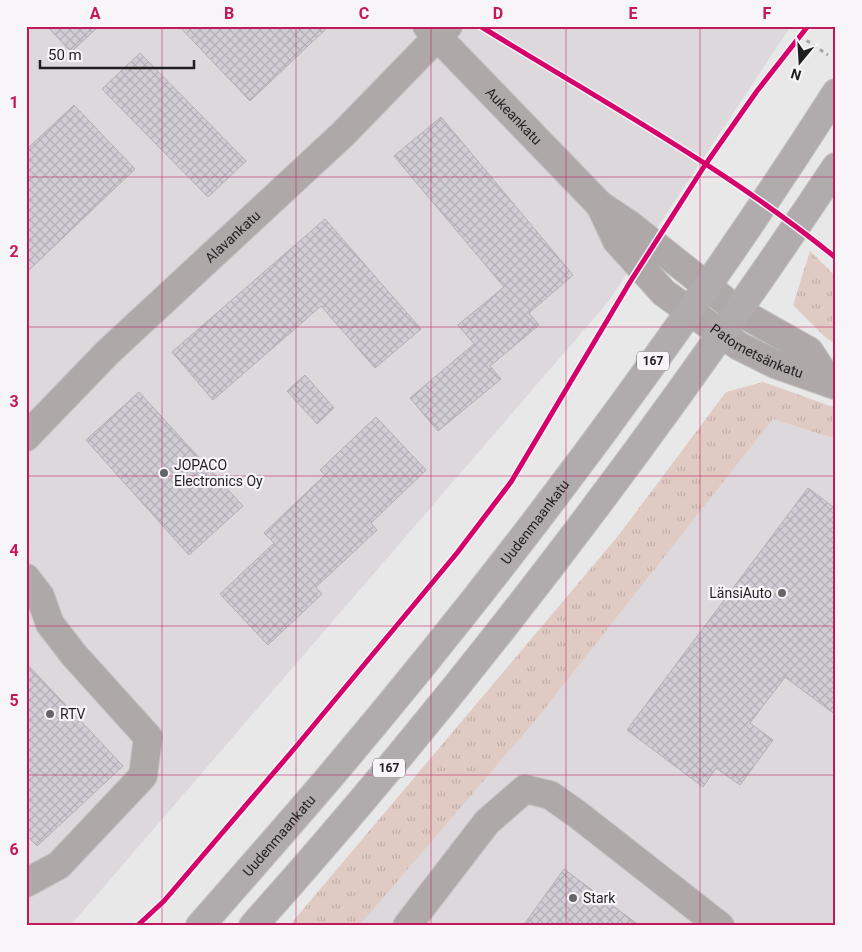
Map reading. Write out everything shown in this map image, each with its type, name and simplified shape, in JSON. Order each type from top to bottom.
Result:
[{"type":"main road","name":"Uudenmaankatu","points":[[200,926],[329,778],[517,544],[616,412],[706,287],[836,93]]},
{"type":"main road","name":"167","points":[[253,926],[346,820],[446,700],[635,456],[738,311],[836,167]]},
{"type":"street","name":"Aukeankatu","points":[[438,30],[481,79],[600,205],[630,225],[738,311]]},
{"type":"street","name":"Alavankatu","points":[[26,437],[107,353],[322,153],[438,30]]},
{"type":"street","name":"Aukeankatu","points":[[600,205],[617,241],[664,293],[689,310]]},
{"type":"street","name":"Patometsänkatu","points":[[689,310],[739,346],[775,364],[833,384]]},
{"type":"street","name":"Patometsänkatu","points":[[738,311],[809,352],[833,384]]},
{"type":"street","points":[[26,578],[40,596],[50,624],[56,632],[148,737],[143,776],[59,865],[26,883]]},
{"type":"street","points":[[407,926],[487,822],[526,789],[550,795],[578,814],[720,926]]},
{"type":"path","points":[[794,44],[802,34],[828,55]]},
{"type":"shaded area","points":[[26,26],[791,26],[608,302],[70,926],[26,926]]},
{"type":"shaded area","points":[[773,419],[836,439],[836,926],[359,926],[535,721]]},
{"type":"green space","points":[[810,251],[836,277],[836,345],[823,335],[793,305]]},
{"type":"green space","points":[[763,382],[836,408],[836,439],[773,419],[535,721],[359,926],[289,926],[618,536],[726,392]]},
{"type":"building","points":[[47,26],[99,26],[71,52]]},
{"type":"building","points":[[179,26],[329,26],[250,101]]},
{"type":"building","points":[[140,53],[246,161],[208,197],[102,89]]},
{"type":"building","points":[[74,105],[135,169],[26,273],[26,150]]},
{"type":"building","points":[[441,117],[573,275],[529,313],[539,325],[490,366],[501,379],[438,431],[410,398],[474,344],[458,325],[504,287],[394,156]]},
{"type":"building","points":[[325,219],[421,329],[375,368],[321,306],[213,400],[172,352]]},
{"type":"building","points":[[305,375],[334,408],[317,424],[287,391]]},
{"type":"building","name":"JOPACO Electronics Oy","points":[[139,392],[243,506],[189,555],[86,440]]},
{"type":"building","points":[[376,417],[426,470],[371,523],[377,530],[316,587],[322,594],[268,645],[220,594],[274,543],[264,533],[325,475],[320,470]]},
{"type":"building","name":"LänsiAuto","points":[[808,488],[836,509],[836,715],[785,677],[750,723],[773,740],[740,785],[716,768],[703,787],[627,730]]},
{"type":"building","name":"RTV","points":[[26,663],[123,766],[37,846],[26,835]]},
{"type":"building","name":"Stark","points":[[564,869],[640,926],[523,926]]},
{"type":"cycle path","points":[[480,26],[617,108],[707,165],[836,258]]},
{"type":"cycle path","points":[[137,926],[164,901],[294,749],[457,553],[511,482],[630,282],[705,165],[757,91],[808,26]]},
{"type":"place","name":"JOPACO Electronics Oy","points":[[164,473]]},
{"type":"place","name":"LänsiAuto","points":[[782,593]]},
{"type":"place","name":"RTV","points":[[50,714]]},
{"type":"place","name":"Stark","points":[[573,898]]}]
